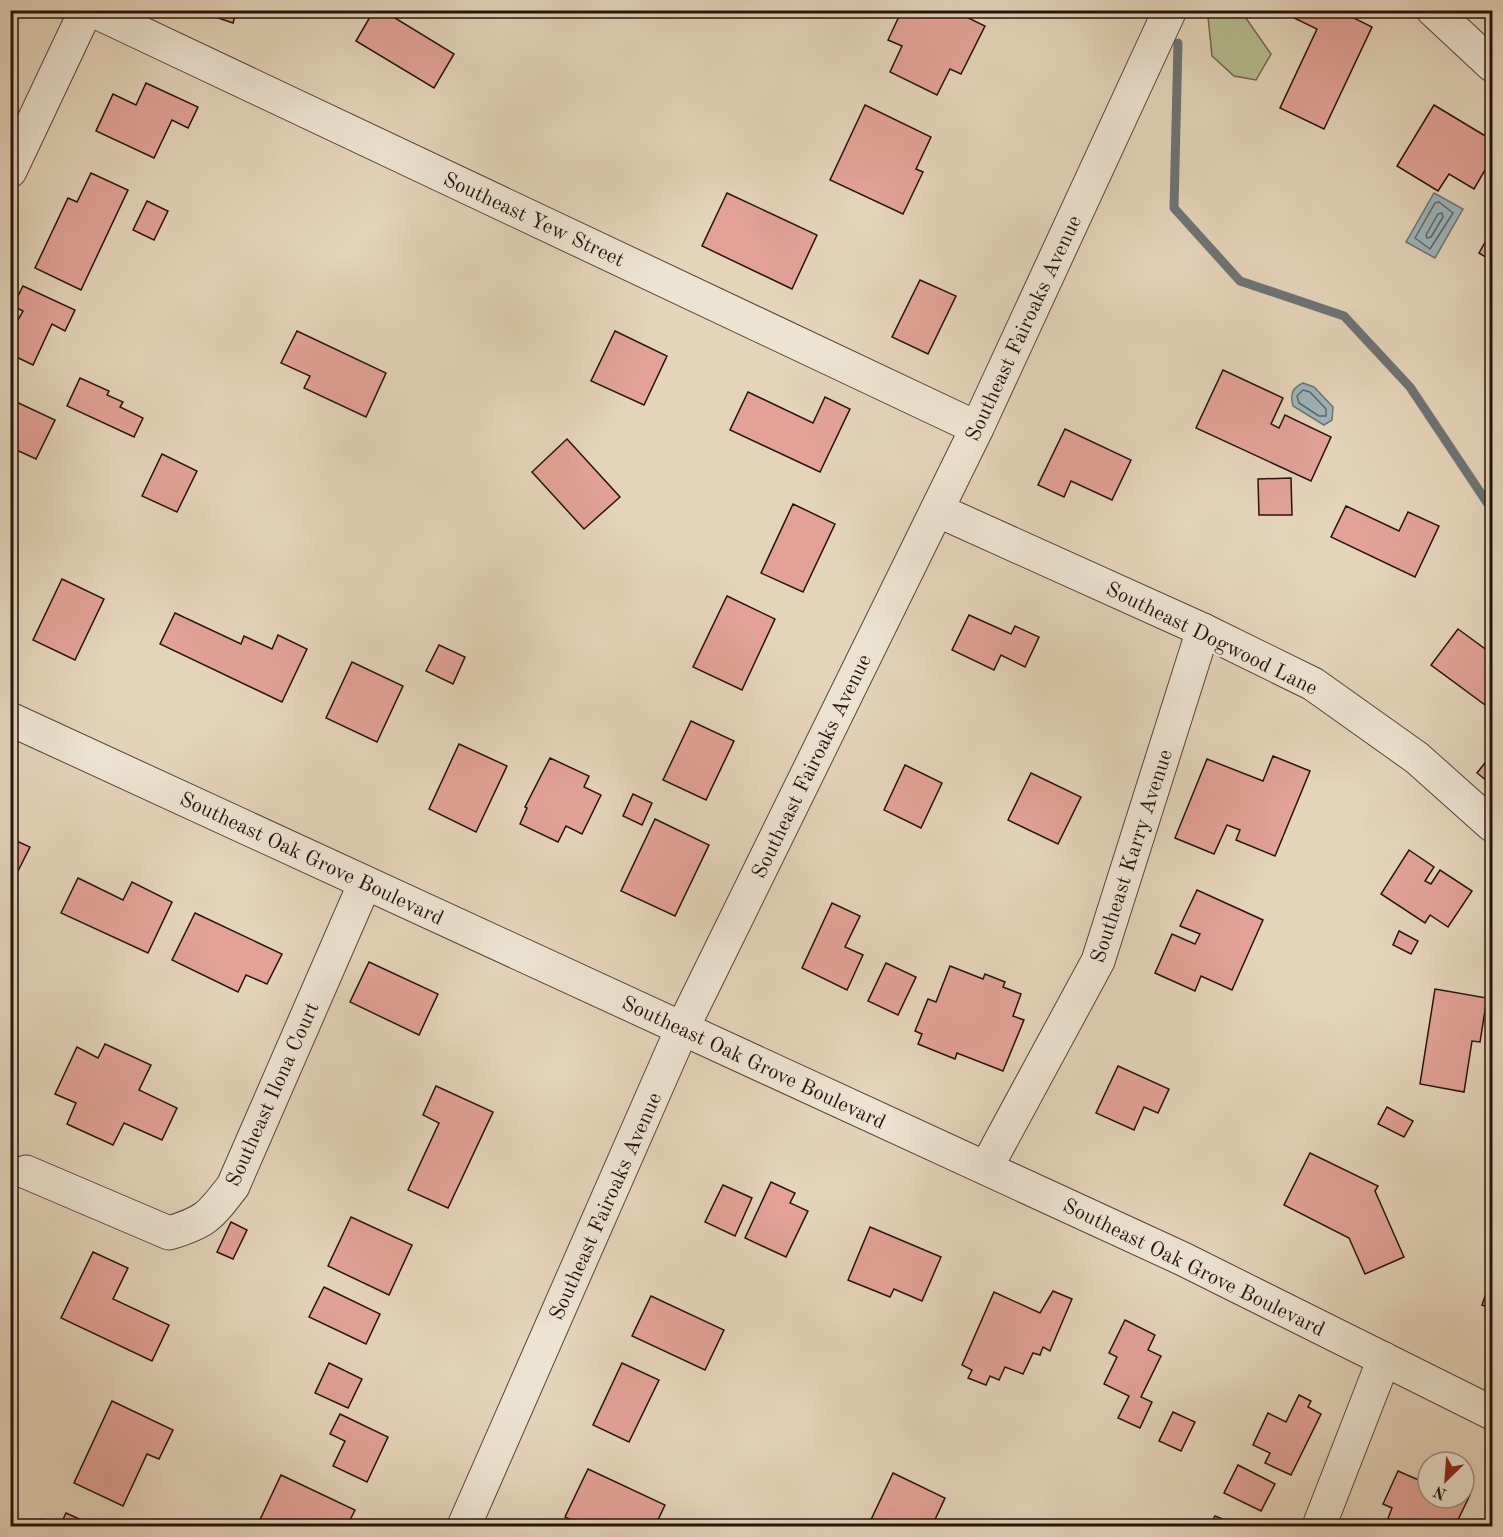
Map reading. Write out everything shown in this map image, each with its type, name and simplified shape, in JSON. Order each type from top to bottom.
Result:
[{"type":"street","points":[[10,171],[86,10]]},
{"type":"street","name":"Southeast Yew Street","points":[[92,10],[977,428]]},
{"type":"street","name":"Southeast Fairoaks Avenue","points":[[464,1527],[682,1029],[977,428],[1170,10]]},
{"type":"street","points":[[1433,10],[1492,65]]},
{"type":"street","name":"Southeast Dogwood Lane","points":[[937,510],[1203,630],[1313,684],[1417,758],[1492,825]]},
{"type":"street","name":"Southeast Karry Avenue","points":[[986,1168],[1098,961],[1203,630]]},
{"type":"street","name":"Southeast Oak Grove Boulevard","points":[[10,719],[1183,1259],[1492,1413]]},
{"type":"street","name":"Southeast Ilona Court","points":[[26,1172],[169,1233],[194,1225],[211,1216],[233,1186],[365,883]]},
{"type":"street","points":[[1319,1527],[1384,1359]]},
{"type":"green space","points":[[1211,11],[1241,11],[1271,54],[1256,80],[1234,76],[1212,56],[1208,17]]},
{"type":"water","points":[[1434,193],[1463,209],[1435,258],[1406,242]]},
{"type":"water","points":[[1303,383],[1314,387],[1333,407],[1332,420],[1324,425],[1293,406],[1293,392]]},
{"type":"building","points":[[195,10],[237,10],[233,23]]},
{"type":"building","points":[[374,10],[382,10],[454,54],[434,88],[356,41]]},
{"type":"building","points":[[902,10],[952,10],[985,26],[961,74],[950,69],[937,95],[890,72],[902,46],[888,40]]},
{"type":"building","points":[[1278,10],[1338,10],[1372,27],[1324,129],[1280,108],[1317,29]]},
{"type":"building","points":[[146,83],[198,107],[188,128],[172,120],[154,158],[96,131],[113,94],[136,105]]},
{"type":"building","points":[[865,105],[931,137],[916,169],[923,172],[903,214],[830,180]]},
{"type":"building","points":[[1434,105],[1492,140],[1492,158],[1474,189],[1449,174],[1438,191],[1397,166]]},
{"type":"building","points":[[91,173],[128,190],[81,290],[35,268],[68,198],[77,202]]},
{"type":"building","points":[[727,193],[817,235],[792,289],[702,246]]},
{"type":"building","points":[[147,201],[168,211],[154,240],[133,230]]},
{"type":"building","points":[[1492,230],[1492,261],[1479,253]]},
{"type":"building","points":[[920,280],[956,296],[928,354],[892,337]]},
{"type":"building","points":[[23,286],[75,310],[65,331],[52,324],[33,365],[10,354],[10,334],[23,311],[13,306]]},
{"type":"building","points":[[297,331],[386,373],[366,417],[304,388],[310,376],[281,363]]},
{"type":"building","points":[[615,331],[667,356],[644,405],[591,381]]},
{"type":"building","points":[[1223,370],[1283,398],[1271,424],[1279,428],[1285,415],[1331,437],[1311,481],[1196,428]]},
{"type":"building","points":[[80,378],[109,391],[107,395],[123,402],[120,407],[143,418],[134,437],[67,406]]},
{"type":"building","points":[[748,392],[813,423],[825,397],[850,409],[820,472],[730,430]]},
{"type":"building","points":[[10,399],[55,420],[36,459],[10,447]]},
{"type":"building","points":[[1065,429],[1131,460],[1112,500],[1071,481],[1064,497],[1038,485]]},
{"type":"building","points":[[567,439],[620,497],[584,529],[532,472]]},
{"type":"building","points":[[162,454],[197,471],[177,512],[142,496]]},
{"type":"building","points":[[1291,478],[1292,515],[1259,515],[1258,479]]},
{"type":"building","points":[[793,504],[835,524],[803,592],[761,573]]},
{"type":"building","points":[[1346,506],[1399,531],[1408,512],[1439,526],[1415,577],[1331,537]]},
{"type":"building","points":[[62,579],[104,599],[75,660],[33,640]]},
{"type":"building","points":[[727,596],[775,619],[742,690],[693,667]]},
{"type":"building","points":[[175,613],[241,644],[244,636],[272,649],[278,635],[307,649],[282,702],[160,644]]},
{"type":"building","points":[[969,615],[1011,634],[1015,626],[1039,637],[1025,667],[1001,655],[994,670],[952,650]]},
{"type":"building","points":[[1458,629],[1492,654],[1492,710],[1431,665]]},
{"type":"building","points":[[439,645],[465,657],[453,684],[426,671]]},
{"type":"building","points":[[352,662],[403,686],[377,742],[326,718]]},
{"type":"building","points":[[691,721],[734,741],[706,800],[663,780]]},
{"type":"building","points":[[459,744],[507,766],[476,832],[429,809]]},
{"type":"building","points":[[1492,754],[1492,785],[1477,773]]},
{"type":"building","points":[[1273,756],[1310,771],[1275,856],[1236,840],[1240,830],[1227,825],[1214,854],[1175,838],[1207,759],[1263,781]]},
{"type":"building","points":[[550,758],[589,776],[584,787],[601,795],[582,834],[566,826],[558,842],[520,824],[527,808],[525,807]]},
{"type":"building","points":[[905,765],[942,783],[921,828],[884,810]]},
{"type":"building","points":[[1031,773],[1081,797],[1058,844],[1008,820]]},
{"type":"building","points":[[633,794],[652,803],[642,825],[623,816]]},
{"type":"building","points":[[655,819],[709,845],[675,916],[621,891]]},
{"type":"building","points":[[10,838],[30,847],[10,887]]},
{"type":"building","points":[[1409,850],[1434,867],[1425,881],[1431,884],[1440,870],[1472,891],[1448,927],[1430,915],[1425,923],[1381,894]]},
{"type":"building","points":[[78,878],[123,900],[132,882],[172,902],[148,953],[61,913]]},
{"type":"building","points":[[1197,890],[1263,920],[1232,990],[1201,976],[1195,991],[1155,973],[1172,934],[1195,944],[1200,934],[1180,926]]},
{"type":"building","points":[[832,903],[860,916],[845,947],[863,955],[847,990],[802,968]]},
{"type":"building","points":[[195,913],[282,954],[267,984],[246,975],[238,992],[172,960]]},
{"type":"building","points":[[1399,931],[1418,941],[1411,954],[1393,945]]},
{"type":"building","points":[[369,962],[438,994],[419,1035],[350,1002]]},
{"type":"building","points":[[886,963],[916,977],[898,1015],[868,1001]]},
{"type":"building","points":[[950,966],[983,979],[985,974],[1005,982],[1003,987],[1021,994],[1013,1016],[1024,1020],[1003,1071],[957,1053],[955,1059],[918,1044],[922,1034],[915,1031],[928,999],[936,1002]]},
{"type":"building","points":[[1435,989],[1487,998],[1480,1042],[1472,1041],[1464,1092],[1420,1084]]},
{"type":"building","points":[[105,1044],[151,1065],[139,1090],[177,1108],[162,1140],[124,1123],[113,1145],[67,1124],[76,1103],[55,1094],[77,1047],[98,1058]]},
{"type":"building","points":[[1118,1066],[1169,1089],[1158,1113],[1144,1107],[1134,1130],[1096,1113]]},
{"type":"building","points":[[436,1086],[493,1112],[448,1208],[408,1190],[439,1123],[423,1115]]},
{"type":"building","points":[[1387,1107],[1413,1121],[1404,1137],[1378,1124]]},
{"type":"building","points":[[1310,1153],[1378,1186],[1375,1191],[1404,1257],[1365,1274],[1349,1238],[1284,1205]]},
{"type":"building","points":[[771,1182],[795,1193],[790,1203],[808,1211],[786,1257],[745,1238]]},
{"type":"building","points":[[723,1185],[752,1198],[735,1236],[705,1222]]},
{"type":"building","points":[[351,1217],[412,1245],[389,1295],[328,1266]]},
{"type":"building","points":[[231,1222],[247,1230],[233,1259],[217,1252]]},
{"type":"building","points":[[870,1227],[941,1257],[922,1301],[894,1289],[890,1297],[848,1280]]},
{"type":"building","points":[[93,1252],[128,1268],[113,1299],[169,1325],[152,1361],[61,1318]]},
{"type":"building","points":[[1492,1276],[1492,1309],[1482,1305]]},
{"type":"building","points":[[324,1287],[380,1314],[366,1344],[309,1317]]},
{"type":"building","points":[[1053,1291],[1072,1299],[1050,1351],[1043,1347],[1040,1355],[1033,1353],[1023,1374],[1005,1367],[999,1380],[990,1376],[986,1385],[968,1378],[972,1370],[962,1365],[994,1292],[1040,1313]]},
{"type":"building","points":[[651,1296],[724,1330],[705,1370],[632,1336]]},
{"type":"building","points":[[1125,1320],[1155,1335],[1148,1350],[1161,1356],[1141,1397],[1152,1402],[1140,1428],[1118,1418],[1129,1396],[1104,1384],[1117,1357],[1109,1353]]},
{"type":"building","points":[[329,1363],[362,1379],[348,1408],[315,1393]]},
{"type":"building","points":[[622,1363],[659,1380],[629,1442],[593,1425]]},
{"type":"building","points":[[1299,1395],[1311,1401],[1308,1407],[1321,1414],[1291,1475],[1265,1463],[1270,1453],[1253,1445],[1268,1413],[1286,1422]]},
{"type":"building","points":[[112,1401],[173,1430],[159,1459],[147,1454],[123,1506],[74,1483]]},
{"type":"building","points":[[1173,1412],[1195,1422],[1181,1451],[1159,1441]]},
{"type":"building","points":[[340,1414],[388,1437],[367,1482],[333,1466],[345,1441],[330,1434]]},
{"type":"building","points":[[1238,1465],[1275,1484],[1261,1511],[1224,1493]]},
{"type":"building","points":[[588,1469],[665,1505],[655,1526],[584,1526],[565,1517]]},
{"type":"building","points":[[1398,1471],[1416,1479],[1416,1510],[1463,1510],[1455,1526],[1385,1526],[1392,1508],[1383,1504]]},
{"type":"building","points":[[893,1473],[945,1498],[932,1526],[868,1526]]},
{"type":"building","points":[[281,1475],[355,1510],[347,1526],[257,1526]]},
{"type":"building","points":[[66,1513],[88,1523],[87,1526],[60,1526]]},
{"type":"building","points":[[1215,1516],[1239,1526],[1210,1526]]},
{"type":"building","points":[[1486,1518],[1492,1521],[1492,1526],[1483,1526]]},
{"type":"building","points":[[42,1519],[57,1526],[39,1526]]},
{"type":"waterway","points":[[1178,43],[1174,208],[1240,281],[1344,316],[1410,387],[1492,510]]}]
